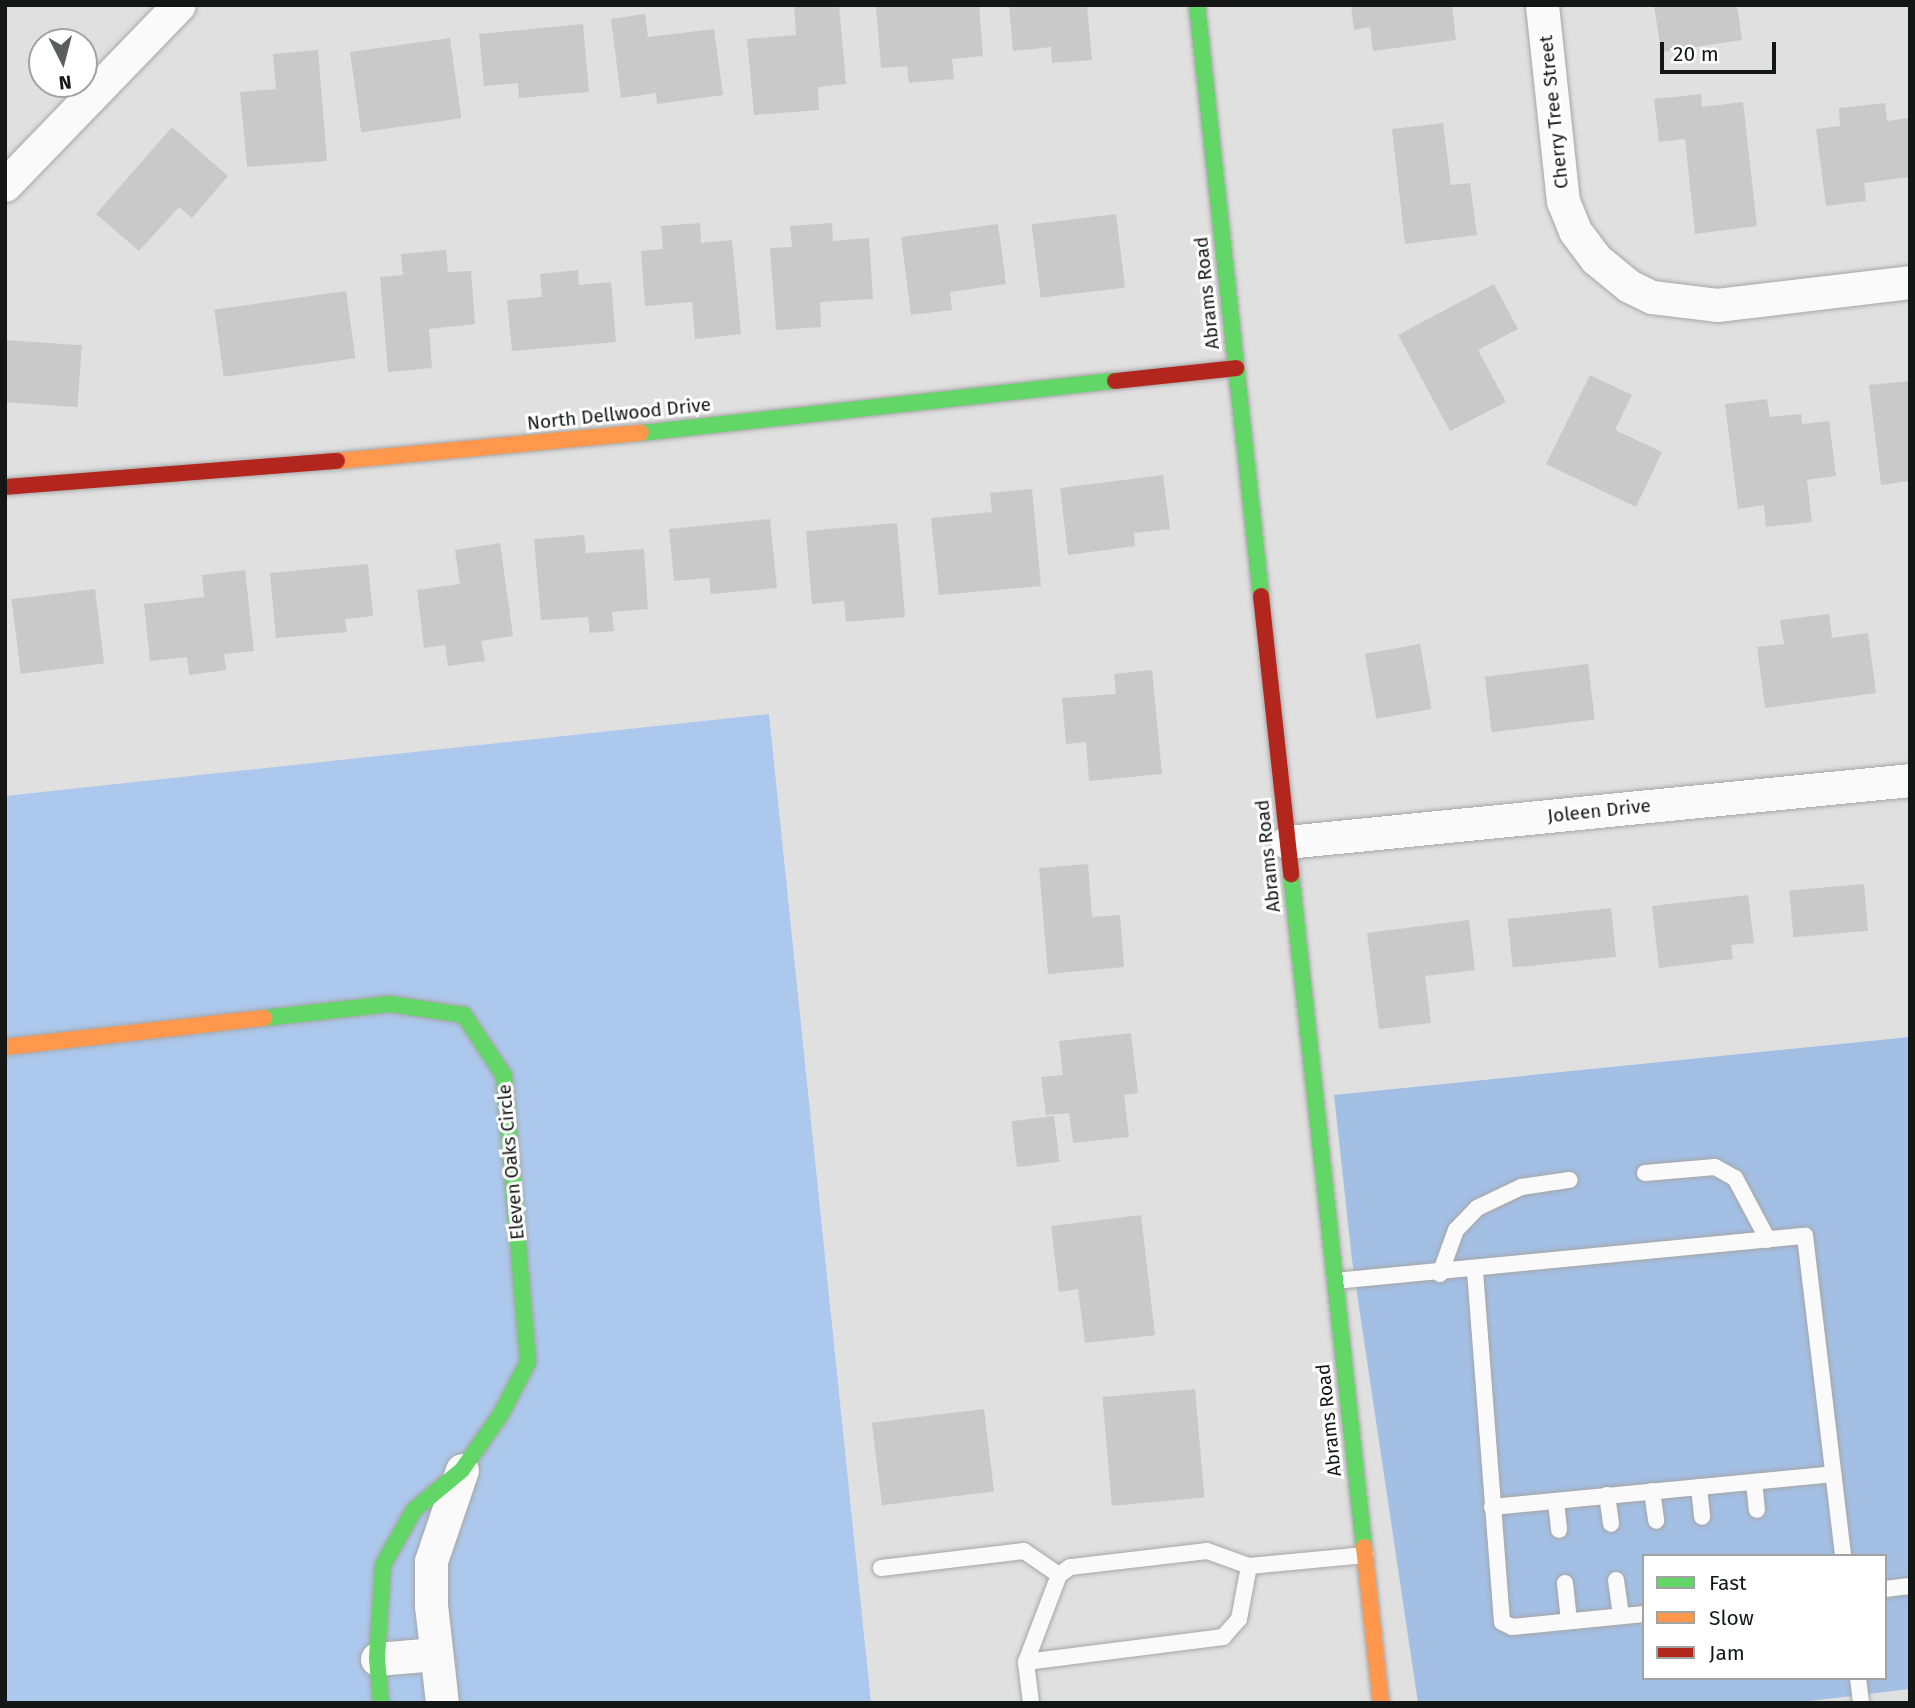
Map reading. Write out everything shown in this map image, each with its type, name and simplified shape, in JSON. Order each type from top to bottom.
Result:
[{"type":"street","points":[[5,185],[179,5]]},
{"type":"street","name":"Abrams Road","points":[[1197,5],[1381,1703]]},
{"type":"street","name":"Cherry Tree Street","points":[[1542,5],[1563,201],[1575,231],[1596,260],[1629,286],[1652,297],[1717,305],[1910,282]]},
{"type":"street","name":"North Dellwood Drive","points":[[5,487],[510,447],[1236,368]]},
{"type":"street","name":"Joleen Drive","points":[[1287,842],[1910,780]]},
{"type":"street","name":"Eleven Oaks Circle","points":[[5,1047],[390,1004],[464,1015],[504,1076],[528,1362],[501,1414],[462,1470],[414,1510],[383,1565],[377,1659],[381,1703]]},
{"type":"street","name":"Eleven Oaks Circle","points":[[442,1703],[436,1654],[431,1562],[462,1470]]},
{"type":"street","points":[[377,1659],[436,1654]]},
{"type":"lane","points":[[1645,1173],[1716,1167],[1735,1178],[1749,1199],[1768,1240]]},
{"type":"lane","points":[[1440,1274],[1457,1230],[1477,1208],[1521,1186],[1569,1180]]},
{"type":"lane","points":[[1335,1281],[1475,1271],[1805,1236],[1843,1554]]},
{"type":"lane","points":[[1475,1271],[1502,1622],[1512,1627],[1642,1614]]},
{"type":"lane","points":[[1492,1507],[1833,1474]]},
{"type":"lane","points":[[1754,1482],[1757,1510]]},
{"type":"lane","points":[[1699,1487],[1702,1517]]},
{"type":"lane","points":[[1653,1491],[1656,1521]]},
{"type":"lane","points":[[1608,1495],[1611,1524]]},
{"type":"lane","points":[[1556,1501],[1559,1530]]},
{"type":"lane","points":[[881,1568],[1024,1551],[1059,1575]]},
{"type":"lane","points":[[1031,1703],[1026,1662],[1059,1575],[1070,1567],[1207,1551],[1250,1566],[1365,1555]]},
{"type":"lane","points":[[1026,1662],[1223,1637],[1239,1619],[1250,1566]]},
{"type":"lane","points":[[1616,1580],[1621,1616]]},
{"type":"lane","points":[[1565,1583],[1569,1621]]},
{"type":"lane","points":[[1887,1589],[1910,1586]]},
{"type":"lane","points":[[1858,1680],[1861,1703]]},
{"type":"shaded area","points":[[769,714],[871,1703],[5,1703],[5,796]]},
{"type":"shaded area","points":[[1910,1037],[1910,1689],[1793,1703],[1418,1703],[1352,1260],[1334,1095]]},
{"type":"building","points":[[794,5],[839,5],[846,84],[818,87],[819,110],[754,115],[747,39],[796,35]]},
{"type":"building","points":[[979,5],[983,56],[952,59],[954,79],[909,83],[907,66],[881,68],[876,7]]},
{"type":"building","points":[[1009,5],[1087,5],[1092,60],[1052,63],[1051,47],[1013,51]]},
{"type":"building","points":[[1351,5],[1452,5],[1456,40],[1373,51],[1370,27],[1354,30]]},
{"type":"building","points":[[1654,5],[1737,5],[1742,40],[1661,52]]},
{"type":"building","points":[[645,14],[648,37],[714,29],[723,95],[657,104],[656,93],[621,98],[611,19]]},
{"type":"building","points":[[583,24],[589,92],[519,98],[518,83],[484,86],[479,34]]},
{"type":"building","points":[[450,38],[461,118],[361,132],[350,52]]},
{"type":"building","points":[[318,50],[327,161],[247,167],[240,92],[276,89],[273,54]]},
{"type":"building","points":[[1701,94],[1702,107],[1743,102],[1757,226],[1695,234],[1685,139],[1659,142],[1654,99]]},
{"type":"building","points":[[1885,103],[1887,121],[1910,118],[1910,177],[1864,183],[1866,201],[1826,206],[1816,129],[1840,126],[1839,108]]},
{"type":"building","points":[[1443,123],[1451,185],[1470,183],[1477,235],[1405,244],[1392,129]]},
{"type":"building","points":[[172,127],[228,176],[192,218],[179,207],[139,251],[96,214]]},
{"type":"building","points":[[1116,214],[1125,287],[1041,298],[1032,224]]},
{"type":"building","points":[[700,223],[701,243],[732,240],[741,334],[695,339],[692,302],[645,306],[641,251],[663,249],[661,226]]},
{"type":"building","points":[[832,223],[833,241],[869,238],[873,299],[820,302],[821,327],[776,330],[770,248],[792,247],[790,226]]},
{"type":"building","points":[[998,224],[1006,284],[950,292],[952,310],[911,315],[901,237]]},
{"type":"building","points":[[446,250],[448,272],[471,271],[475,324],[429,329],[432,368],[388,372],[380,277],[403,275],[401,254]]},
{"type":"building","points":[[578,270],[579,285],[611,282],[616,342],[512,351],[507,300],[542,297],[540,274]]},
{"type":"building","points":[[1494,284],[1518,329],[1478,350],[1506,402],[1450,431],[1398,335]]},
{"type":"building","points":[[346,291],[355,358],[224,377],[214,310]]},
{"type":"building","points":[[5,340],[82,345],[77,407],[5,402]]},
{"type":"building","points":[[1590,375],[1632,395],[1615,430],[1662,452],[1636,507],[1546,464]]},
{"type":"building","points":[[1910,381],[1910,481],[1881,485],[1869,385]]},
{"type":"building","points":[[1767,399],[1770,417],[1801,414],[1802,424],[1829,421],[1836,476],[1807,480],[1812,522],[1766,527],[1764,505],[1738,509],[1725,404]]},
{"type":"building","points":[[1163,475],[1170,529],[1134,533],[1135,546],[1068,555],[1060,488]]},
{"type":"building","points":[[1032,489],[1041,586],[939,595],[931,518],[992,512],[990,493]]},
{"type":"building","points":[[770,519],[777,588],[711,594],[709,578],[674,581],[669,529]]},
{"type":"building","points":[[897,523],[905,617],[846,622],[844,601],[812,604],[806,531]]},
{"type":"building","points":[[584,535],[586,553],[644,549],[648,609],[612,612],[614,631],[590,633],[588,617],[541,620],[534,539]]},
{"type":"building","points":[[500,543],[513,636],[481,641],[485,661],[448,666],[445,645],[424,648],[417,590],[460,584],[455,550]]},
{"type":"building","points":[[368,564],[373,616],[345,619],[347,632],[276,638],[270,573]]},
{"type":"building","points":[[245,570],[254,651],[224,654],[226,670],[189,675],[187,657],[150,661],[144,604],[204,597],[202,575]]},
{"type":"building","points":[[95,589],[104,663],[21,674],[12,599]]},
{"type":"building","points":[[1829,614],[1832,638],[1868,633],[1876,693],[1765,708],[1757,647],[1784,644],[1780,620]]},
{"type":"building","points":[[1420,644],[1431,709],[1376,719],[1365,654]]},
{"type":"building","points":[[1588,664],[1595,720],[1492,732],[1485,677]]},
{"type":"building","points":[[1152,670],[1162,774],[1089,781],[1086,742],[1066,744],[1062,698],[1116,694],[1114,674]]},
{"type":"building","points":[[1088,864],[1092,917],[1120,915],[1124,967],[1048,974],[1039,868]]},
{"type":"building","points":[[1864,884],[1868,931],[1793,937],[1789,891]]},
{"type":"building","points":[[1748,895],[1754,943],[1731,945],[1733,959],[1659,968],[1652,906]]},
{"type":"building","points":[[1611,908],[1616,957],[1513,968],[1508,919]]},
{"type":"building","points":[[1469,920],[1475,970],[1425,976],[1431,1023],[1379,1029],[1367,933]]},
{"type":"building","points":[[1131,1033],[1138,1093],[1124,1095],[1129,1137],[1073,1143],[1069,1113],[1046,1115],[1041,1077],[1063,1075],[1059,1041]]},
{"type":"building","points":[[1054,1116],[1060,1162],[1017,1167],[1011,1121]]},
{"type":"building","points":[[1141,1215],[1155,1335],[1085,1343],[1078,1289],[1059,1292],[1051,1226]]},
{"type":"building","points":[[1195,1389],[1204,1498],[1112,1506],[1102,1397]]},
{"type":"building","points":[[984,1409],[994,1491],[882,1505],[872,1423]]},
{"type":"traffic: fast","points":[[1197,5],[1261,596]]},
{"type":"traffic: fast","points":[[641,433],[1115,381]]},
{"type":"traffic: fast","points":[[1291,874],[1364,1547]]},
{"type":"traffic: fast","points":[[264,1018],[390,1004],[464,1015],[504,1076],[528,1362],[501,1414],[462,1470],[414,1510],[383,1565],[377,1659],[381,1703]]},
{"type":"traffic: slow","points":[[337,461],[641,433]]},
{"type":"traffic: slow","points":[[5,1047],[264,1018]]},
{"type":"traffic: slow","points":[[1364,1547],[1381,1703]]},
{"type":"traffic: jam","points":[[1115,381],[1236,368]]},
{"type":"traffic: jam","points":[[5,487],[337,461]]},
{"type":"traffic: jam","points":[[1261,596],[1291,874]]}]
